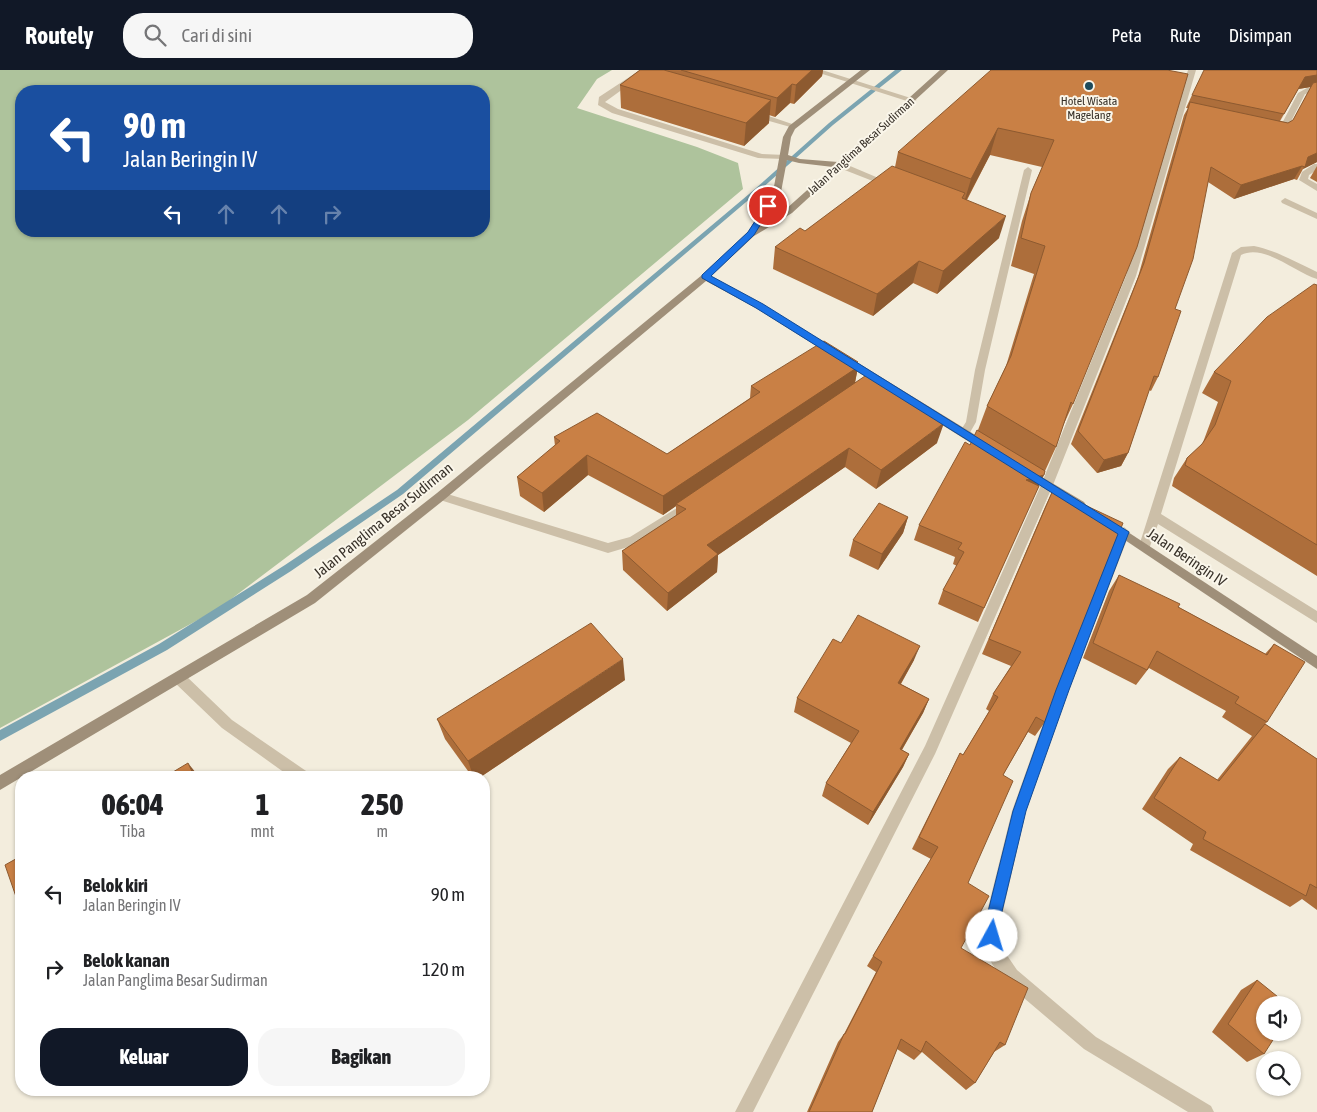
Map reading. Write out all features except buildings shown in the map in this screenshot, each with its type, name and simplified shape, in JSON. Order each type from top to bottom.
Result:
[{"type":"main road","points":[[794,126],[866,70]]},
{"type":"main road","name":"Jalan Panglima Besar Sudirman","points":[[20,771],[311,598],[441,496],[705,277],[751,234],[789,211],[857,147],[913,100],[944,70]]},
{"type":"main road","name":"Jalan Panglima Besar Sudirman","points":[[751,234],[777,192],[787,137],[794,126]]},
{"type":"main road","points":[[785,156],[799,161],[840,165]]},
{"type":"main road","points":[[705,277],[760,306],[871,380],[997,454]]},
{"type":"main road","name":"Jalan Beringin IV","points":[[1014,464],[1124,532],[1317,663]]},
{"type":"main road","name":"Jalan Panglima Besar Sudirman","points":[[0,783],[15,774]]},
{"type":"street","points":[[645,70],[602,99],[601,103],[614,110],[761,156],[785,156]]},
{"type":"street","points":[[814,70],[913,100]]},
{"type":"street","points":[[744,1112],[930,750],[1047,485],[1131,276],[1192,70]]},
{"type":"street","points":[[632,79],[641,82]]},
{"type":"street","points":[[1263,129],[1282,131],[1302,93],[1307,90],[1317,90]]},
{"type":"street","points":[[1179,110],[1192,113]]},
{"type":"street","points":[[746,112],[794,126]]},
{"type":"street","points":[[840,165],[904,189]]},
{"type":"street","points":[[1317,166],[1303,178],[1304,182],[1317,188]]},
{"type":"street","points":[[964,433],[971,422],[1009,229],[1028,170]]},
{"type":"street","points":[[1285,201],[1317,216]]},
{"type":"street","points":[[1145,546],[1237,252],[1246,249],[1258,249],[1317,276]]},
{"type":"street","points":[[441,496],[608,548],[634,541],[697,501]]},
{"type":"street","points":[[1155,516],[1317,618]]},
{"type":"street","points":[[1124,532],[1062,690],[1019,811],[992,924],[992,936],[998,958],[1011,976],[1090,1042],[1205,1112]]},
{"type":"street","points":[[179,678],[227,724],[294,771]]},
{"type":"green space","points":[[0,70],[612,70],[597,79],[577,108],[697,147],[738,163],[743,189],[468,420],[218,609],[0,728]]},
{"type":"waterway","points":[[0,736],[163,647],[288,568],[400,492],[757,190],[831,124],[899,70]]},
{"type":"place","name":"Hotel Wisata Magelang","points":[[1089,86]]},
{"type":"route","points":[[768,206],[751,234],[705,277],[760,306],[1124,532],[1062,690],[1019,811],[992,924],[992,936]]}]
